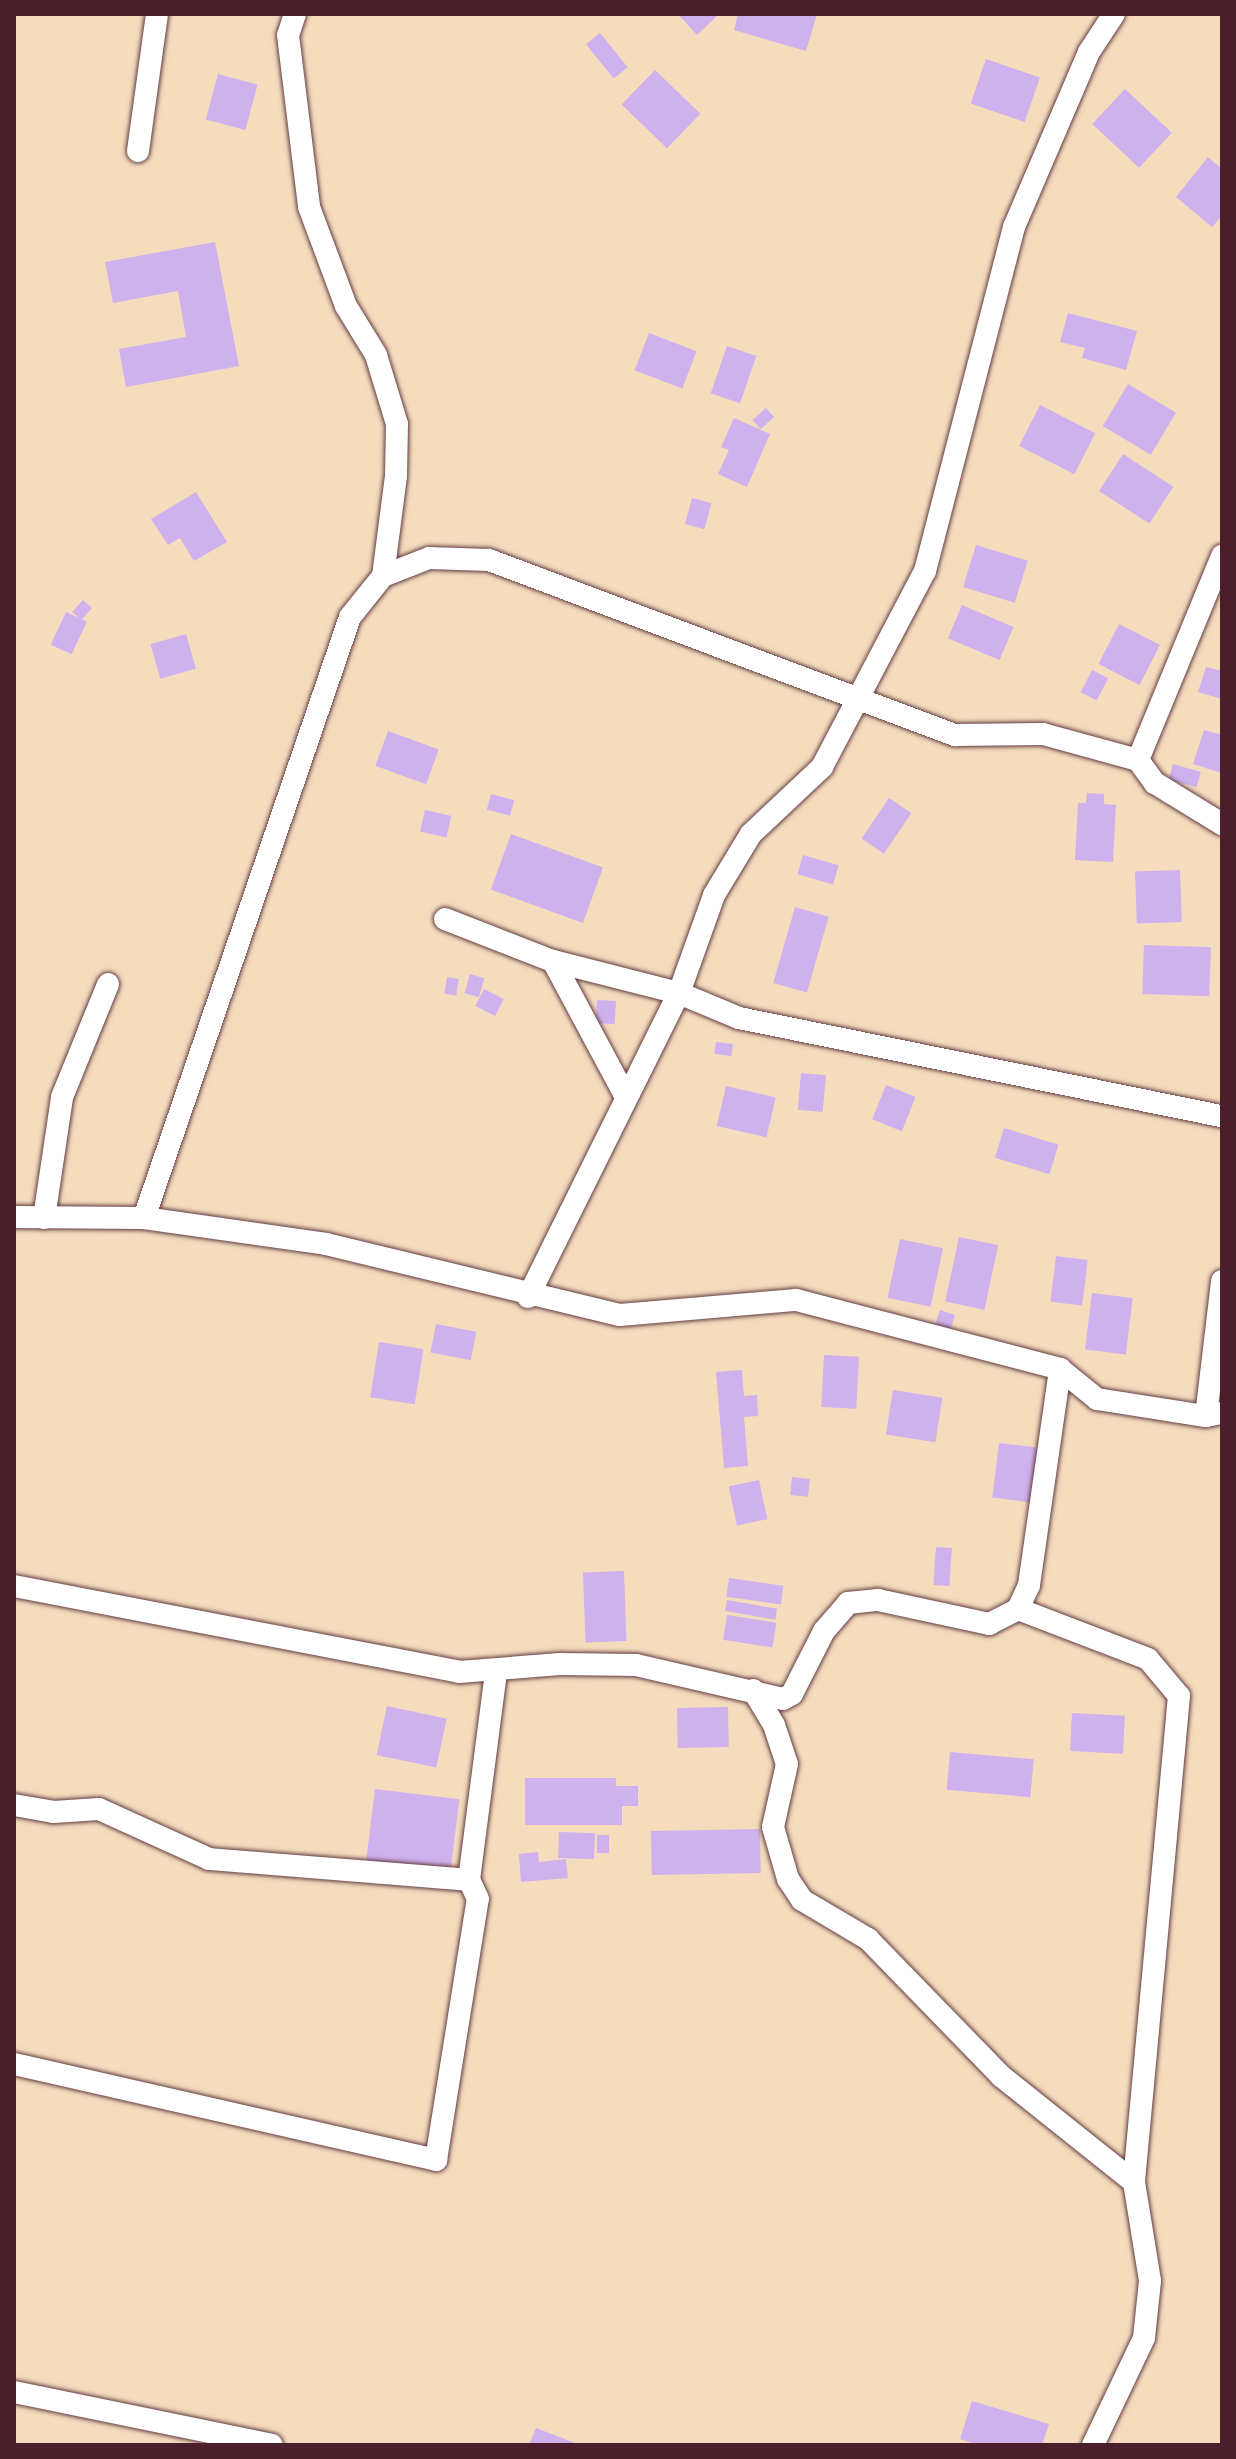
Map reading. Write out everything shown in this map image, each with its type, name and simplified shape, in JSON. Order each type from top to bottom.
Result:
[{"type":"street","points":[[138,151],[157,14]]},
{"type":"street","points":[[295,14],[288,35],[309,207],[346,306],[376,355],[397,424],[396,476],[383,576]]},
{"type":"street","points":[[528,1297],[679,993],[721,883],[751,834],[822,767],[925,571],[1014,227],[1089,52],[1114,14]]},
{"type":"street","points":[[1138,760],[1222,556]]},
{"type":"street","points":[[144,1218],[325,678],[350,617],[383,576],[429,558],[489,560],[955,735],[1043,734],[1138,760],[1155,783],[1222,824]]},
{"type":"street","points":[[445,919],[553,961],[679,993],[739,1018],[1222,1116]]},
{"type":"street","points":[[553,961],[626,1097]]},
{"type":"street","points":[[44,1218],[62,1097],[108,984]]},
{"type":"street","points":[[14,1217],[144,1218],[326,1244],[528,1297],[620,1315],[796,1300],[1060,1369],[1097,1399],[1214,1414],[1222,1281]]},
{"type":"street","points":[[14,1586],[459,1672],[496,1673],[560,1664],[636,1665],[753,1690],[778,1699],[792,1694],[824,1631],[848,1603],[878,1600],[989,1624],[1018,1609],[1029,1585],[1060,1369]]},
{"type":"street","points":[[1018,1609],[1148,1659],[1179,1696],[1134,2182],[1150,2281],[1144,2338],[1093,2445]]},
{"type":"street","points":[[14,2064],[436,2160],[478,1899],[469,1880],[496,1673]]},
{"type":"street","points":[[753,1690],[774,1725],[787,1764],[773,1827],[788,1879],[802,1900],[868,1939],[1001,2076],[1134,2182]]},
{"type":"street","points":[[14,1805],[53,1812],[99,1809],[209,1859],[469,1880]]},
{"type":"street","points":[[14,2392],[272,2445]]},
{"type":"building","points":[[678,14],[719,14],[697,35]]},
{"type":"building","points":[[738,14],[817,14],[806,51],[734,30]]},
{"type":"building","points":[[600,33],[628,67],[614,79],[586,44]]},
{"type":"building","points":[[986,59],[1040,78],[1025,122],[971,103]]},
{"type":"building","points":[[655,70],[700,114],[667,148],[622,105]]},
{"type":"building","points":[[218,74],[258,85],[245,130],[206,119]]},
{"type":"building","points":[[1125,89],[1172,133],[1139,168],[1092,124]]},
{"type":"building","points":[[1208,157],[1222,169],[1222,216],[1212,227],[1176,197]]},
{"type":"building","points":[[215,242],[239,366],[126,387],[119,349],[186,337],[178,291],[113,303],[105,262]]},
{"type":"building","points":[[1068,313],[1137,331],[1126,370],[1082,358],[1085,348],[1060,342]]},
{"type":"building","points":[[649,333],[697,351],[682,389],[635,370]]},
{"type":"building","points":[[727,346],[756,356],[740,403],[711,393]]},
{"type":"building","points":[[1128,384],[1176,413],[1151,455],[1103,426]]},
{"type":"building","points":[[1040,405],[1095,433],[1074,474],[1019,446]]},
{"type":"building","points":[[766,408],[774,417],[761,429],[753,420]]},
{"type":"building","points":[[734,418],[770,434],[747,487],[718,474],[729,450],[721,447]]},
{"type":"building","points":[[1123,454],[1173,487],[1149,524],[1099,491]]},
{"type":"building","points":[[196,492],[227,542],[194,561],[180,538],[168,545],[151,519]]},
{"type":"building","points":[[692,498],[711,503],[704,529],[685,524]]},
{"type":"building","points":[[976,545],[1028,561],[1015,603],[963,587]]},
{"type":"building","points":[[83,600],[92,608],[81,620],[72,612]]},
{"type":"building","points":[[962,605],[1014,627],[999,660],[948,638]]},
{"type":"building","points":[[66,612],[87,622],[72,654],[51,645]]},
{"type":"building","points":[[1119,624],[1160,645],[1140,685],[1099,664]]},
{"type":"building","points":[[186,634],[196,669],[160,679],[150,644]]},
{"type":"building","points":[[1206,667],[1222,671],[1222,699],[1198,692]]},
{"type":"building","points":[[1092,670],[1108,678],[1097,700],[1081,692]]},
{"type":"building","points":[[1204,730],[1222,735],[1222,773],[1193,764]]},
{"type":"building","points":[[388,731],[439,749],[426,784],[375,766]]},
{"type":"building","points":[[1173,764],[1201,772],[1196,787],[1169,779]]},
{"type":"building","points":[[1087,793],[1104,794],[1104,804],[1116,805],[1113,862],[1075,860],[1078,803],[1086,803]]},
{"type":"building","points":[[491,794],[514,800],[510,816],[487,809]]},
{"type":"building","points":[[889,798],[911,813],[884,854],[862,839]]},
{"type":"building","points":[[425,810],[451,816],[446,838],[420,831]]},
{"type":"building","points":[[511,834],[603,868],[583,923],[491,889]]},
{"type":"building","points":[[803,855],[839,865],[833,884],[797,874]]},
{"type":"building","points":[[1180,870],[1182,922],[1137,924],[1135,872]]},
{"type":"building","points":[[795,907],[829,917],[807,993],[773,983]]},
{"type":"building","points":[[1144,945],[1211,947],[1209,996],[1142,994]]},
{"type":"building","points":[[470,974],[484,978],[479,997],[464,993]]},
{"type":"building","points":[[447,977],[459,979],[456,996],[444,994]]},
{"type":"building","points":[[484,989],[504,999],[495,1016],[475,1006]]},
{"type":"building","points":[[597,1000],[616,1001],[615,1024],[596,1023]]},
{"type":"building","points":[[716,1042],[733,1044],[731,1056],[715,1054]]},
{"type":"building","points":[[801,1073],[826,1075],[823,1112],[798,1110]]},
{"type":"building","points":[[886,1085],[916,1097],[902,1131],[872,1119]]},
{"type":"building","points":[[726,1086],[776,1097],[766,1137],[717,1126]]},
{"type":"building","points":[[1004,1128],[1059,1145],[1049,1174],[995,1158]]},
{"type":"building","points":[[959,1237],[998,1245],[984,1310],[945,1302]]},
{"type":"building","points":[[900,1239],[943,1248],[931,1307],[888,1298]]},
{"type":"building","points":[[1056,1256],[1088,1260],[1082,1306],[1050,1302]]},
{"type":"building","points":[[1092,1293],[1133,1298],[1126,1355],[1085,1350]]},
{"type":"building","points":[[940,1310],[955,1315],[950,1331],[935,1326]]},
{"type":"building","points":[[436,1324],[476,1332],[471,1360],[430,1352]]},
{"type":"building","points":[[379,1342],[423,1349],[415,1404],[370,1397]]},
{"type":"building","points":[[824,1355],[859,1357],[856,1409],[821,1407]]},
{"type":"building","points":[[742,1370],[744,1396],[757,1395],[758,1416],[744,1417],[748,1466],[724,1468],[716,1372]]},
{"type":"building","points":[[893,1390],[942,1398],[935,1442],[886,1434]]},
{"type":"building","points":[[999,1443],[1041,1448],[1034,1503],[992,1498]]},
{"type":"building","points":[[792,1477],[810,1479],[808,1497],[790,1495]]},
{"type":"building","points":[[759,1480],[767,1519],[737,1526],[729,1486]]},
{"type":"building","points":[[936,1547],[952,1548],[949,1586],[933,1585]]},
{"type":"building","points":[[624,1571],[626,1641],[585,1642],[583,1572]]},
{"type":"building","points":[[729,1578],[783,1586],[781,1604],[726,1597]]},
{"type":"building","points":[[727,1600],[777,1609],[775,1620],[725,1611]]},
{"type":"building","points":[[727,1615],[776,1623],[772,1648],[723,1640]]},
{"type":"building","points":[[387,1706],[447,1719],[436,1768],[377,1755]]},
{"type":"building","points":[[728,1707],[729,1747],[678,1748],[677,1708]]},
{"type":"building","points":[[1072,1713],[1125,1716],[1123,1754],[1070,1751]]},
{"type":"building","points":[[950,1752],[1034,1759],[1030,1797],[947,1790]]},
{"type":"building","points":[[525,1778],[616,1778],[616,1786],[638,1786],[638,1806],[622,1806],[622,1825],[525,1825]]},
{"type":"building","points":[[375,1789],[459,1799],[450,1879],[365,1868]]},
{"type":"building","points":[[760,1829],[761,1873],[652,1875],[651,1831]]},
{"type":"building","points":[[559,1832],[595,1833],[594,1859],[558,1858]]},
{"type":"building","points":[[597,1835],[609,1835],[609,1853],[597,1853]]},
{"type":"building","points":[[538,1852],[539,1862],[566,1859],[568,1878],[521,1882],[519,1854]]},
{"type":"building","points":[[972,2401],[1049,2424],[1042,2445],[978,2445],[960,2439]]},
{"type":"building","points":[[536,2428],[580,2445],[529,2445]]}]
